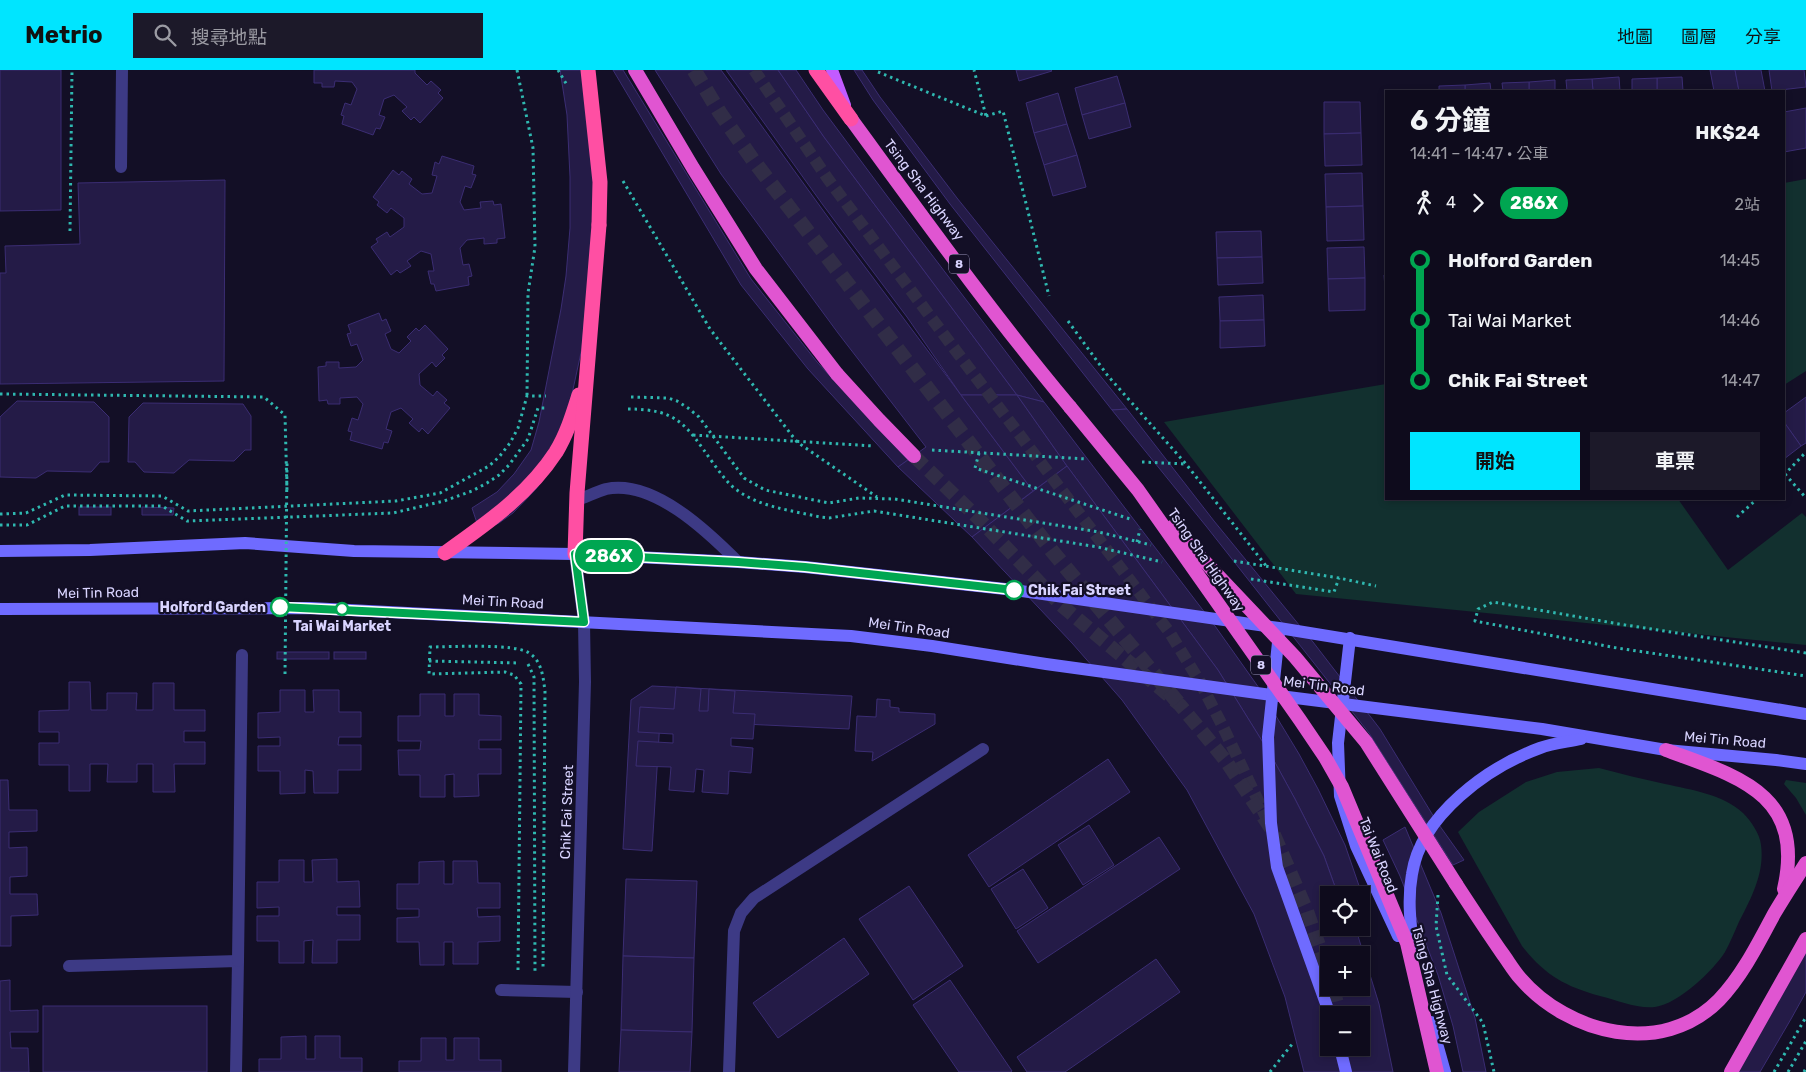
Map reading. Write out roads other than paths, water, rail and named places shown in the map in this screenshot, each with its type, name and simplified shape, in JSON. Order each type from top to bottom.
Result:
[{"type":"highway","points":[[575,554],[577,500],[599,225],[600,182],[588,70]]},
{"type":"highway","points":[[635,70],[756,269],[837,374],[914,456]]},
{"type":"highway","name":"Tsing Sha Highway","points":[[816,70],[929,225],[1046,379],[1138,490],[1325,757],[1342,787],[1408,943],[1437,1072]]},
{"type":"highway","points":[[445,554],[502,511],[533,480],[556,452],[569,426],[587,369]]},
{"type":"highway","points":[[1138,490],[1295,657],[1366,742],[1480,922],[1520,978],[1540,997],[1557,1009],[1609,1032],[1636,1035],[1677,1027],[1693,1019],[1718,1001],[1748,961],[1806,862]]},
{"type":"highway","points":[[1666,750],[1740,777],[1766,794],[1781,812],[1790,835],[1791,861],[1777,909]]},
{"type":"highway","points":[[1731,1072],[1806,940]]},
{"type":"main road","name":"Tsing Sha Highway","points":[[832,70],[851,119]]},
{"type":"main road","points":[[0,551],[90,550],[245,543],[354,551],[445,554],[575,554],[738,562],[884,575],[1014,590],[1350,638],[1806,714]]},
{"type":"main road","name":"Mei Tin Road","points":[[0,609],[310,608],[851,636],[1272,695],[1542,729],[1586,738],[1666,750],[1806,764]]},
{"type":"main road","points":[[1279,628],[1268,737],[1268,784],[1271,823],[1277,867],[1327,1006]]},
{"type":"main road","name":"Tai Wai Road","points":[[1350,638],[1338,743],[1340,796],[1356,846],[1416,974],[1440,1049],[1445,1072]]},
{"type":"main road","points":[[1416,974],[1409,909],[1412,872],[1422,843],[1434,824],[1457,798],[1482,778],[1511,760],[1542,747],[1586,738]]},
{"type":"main road","points":[[1342,1056],[1346,1072]]},
{"type":"street","points":[[121,167],[122,70]]},
{"type":"street","points":[[577,500],[606,490],[619,488],[636,489],[654,495],[708,532],[738,562]]},
{"type":"street","name":"Chik Fai Street","points":[[574,1072],[585,706],[584,622],[575,554]]},
{"type":"street","points":[[236,1072],[242,655]]},
{"type":"street","points":[[730,1072],[734,931],[741,913],[754,898],[983,749]]},
{"type":"street","points":[[69,966],[238,961]]},
{"type":"street","points":[[501,990],[577,992]]},
{"type":"tunnel","points":[[694,70],[720,113],[753,160],[1052,551],[1180,705]]},
{"type":"tunnel","points":[[754,70],[828,179],[1170,633],[1200,682],[1272,830]]},
{"type":"tunnel","points":[[914,456],[979,519],[1061,605],[1180,705],[1226,761],[1272,830],[1307,911],[1320,948]]},
{"type":"tunnel","points":[[1335,996],[1338,1006]]},
{"type":"place","name":"Chik Fai Street","points":[[1014,590]]},
{"type":"place","name":"Holford Garden","points":[[280,607]]},
{"type":"place","name":"Tai Wai Market","points":[[342,609]]}]
